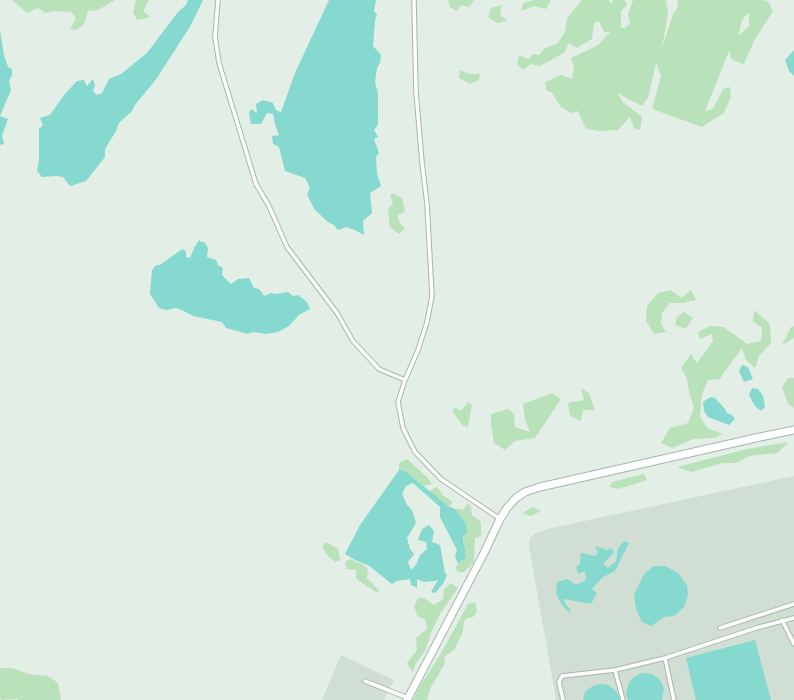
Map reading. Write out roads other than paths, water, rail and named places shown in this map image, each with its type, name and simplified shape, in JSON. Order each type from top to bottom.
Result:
[{"type":"street","points":[[408,699],[484,553],[500,519],[506,508],[516,498],[525,492],[540,487],[794,430]]},
{"type":"lane","points":[[218,0],[215,37],[219,63],[256,184],[269,206],[287,247],[337,313],[353,341],[379,369],[405,380]]},
{"type":"lane","points":[[414,0],[416,92],[427,204],[432,296],[427,322],[398,402],[403,428],[414,452],[441,478],[500,519]]},
{"type":"lane","points":[[720,628],[794,604]]},
{"type":"lane","points":[[563,700],[559,682],[562,676],[616,670],[665,658],[756,628],[794,618]]},
{"type":"lane","points":[[782,620],[794,644]]},
{"type":"lane","points":[[665,658],[674,700]]},
{"type":"lane","points":[[616,670],[623,700]]},
{"type":"lane","points":[[365,681],[408,699]]},
{"type":"water","points":[[188,0],[203,0],[191,25],[157,78],[135,105],[132,111],[119,123],[105,149],[105,157],[86,181],[70,186],[63,177],[42,177],[37,171],[39,160],[39,129],[43,125],[40,118],[50,115],[64,95],[77,81],[84,80],[87,86],[93,79],[95,85],[93,91],[97,95],[102,93],[109,79],[121,74],[147,53],[178,12],[186,5]]},
{"type":"water","points":[[329,0],[376,0],[374,11],[377,15],[375,20],[373,46],[381,55],[375,82],[378,93],[378,125],[374,130],[378,137],[374,139],[379,153],[376,157],[377,174],[381,186],[370,193],[372,213],[363,221],[364,235],[346,227],[338,230],[314,209],[307,194],[310,188],[305,178],[285,171],[279,147],[273,144],[272,136],[279,135],[273,114],[267,113],[261,124],[251,124],[249,114],[251,109],[257,113],[256,104],[263,100],[273,103],[276,110],[281,112],[295,73]]},
{"type":"water","points":[[0,30],[4,55],[8,67],[12,69],[12,75],[9,81],[11,90],[0,116]]},
{"type":"water","points":[[794,50],[794,76],[789,71],[785,60]]},
{"type":"water","points":[[0,116],[8,119],[2,136],[4,144],[0,145]]},
{"type":"water","points":[[199,240],[204,242],[208,248],[207,257],[216,260],[218,265],[223,268],[222,275],[231,284],[238,279],[249,278],[254,288],[259,289],[264,296],[271,293],[277,294],[288,292],[293,296],[298,295],[307,302],[310,309],[299,315],[289,326],[278,332],[266,334],[253,332],[247,334],[226,328],[222,322],[193,316],[176,308],[166,310],[159,308],[150,294],[152,270],[156,265],[160,265],[182,249],[186,251],[186,257],[190,258]]},
{"type":"water","points":[[742,365],[748,367],[753,379],[744,382],[739,371]]},
{"type":"water","points":[[752,388],[758,389],[763,396],[765,407],[761,411],[755,406],[749,395]]},
{"type":"water","points":[[710,397],[715,398],[727,413],[732,415],[735,419],[729,425],[708,417],[704,411],[703,402]]},
{"type":"water","points":[[399,470],[405,471],[448,506],[455,509],[466,524],[467,532],[463,537],[463,541],[466,558],[458,564],[455,556],[457,550],[440,517],[440,507],[413,483],[406,486],[402,494],[407,505],[412,510],[416,523],[407,538],[410,549],[414,554],[408,562],[411,570],[416,565],[420,555],[427,549],[426,542],[418,540],[422,529],[429,525],[434,531],[432,542],[440,545],[445,573],[447,575],[443,584],[435,593],[431,592],[438,580],[424,582],[417,579],[417,588],[411,585],[410,579],[397,581],[392,584],[368,565],[345,554],[360,525]]},
{"type":"water","points":[[624,541],[629,543],[615,571],[603,577],[592,589],[597,593],[591,604],[564,599],[565,604],[570,609],[570,613],[562,605],[556,593],[557,582],[568,579],[576,585],[586,580],[585,571],[578,574],[576,567],[580,564],[581,553],[596,556],[598,552],[595,546],[607,550],[611,548],[614,552],[603,564],[608,568],[616,561],[618,549]]},
{"type":"water","points":[[654,566],[665,566],[678,573],[687,585],[688,595],[684,607],[674,616],[664,617],[651,626],[642,622],[636,609],[634,595],[644,574]]},
{"type":"water","points":[[755,640],[771,700],[696,700],[686,658]]},
{"type":"water","points":[[639,674],[652,674],[662,683],[664,689],[662,700],[628,700],[626,694],[629,682]]},
{"type":"water","points":[[595,685],[608,685],[614,689],[620,700],[583,700],[585,692]]}]
